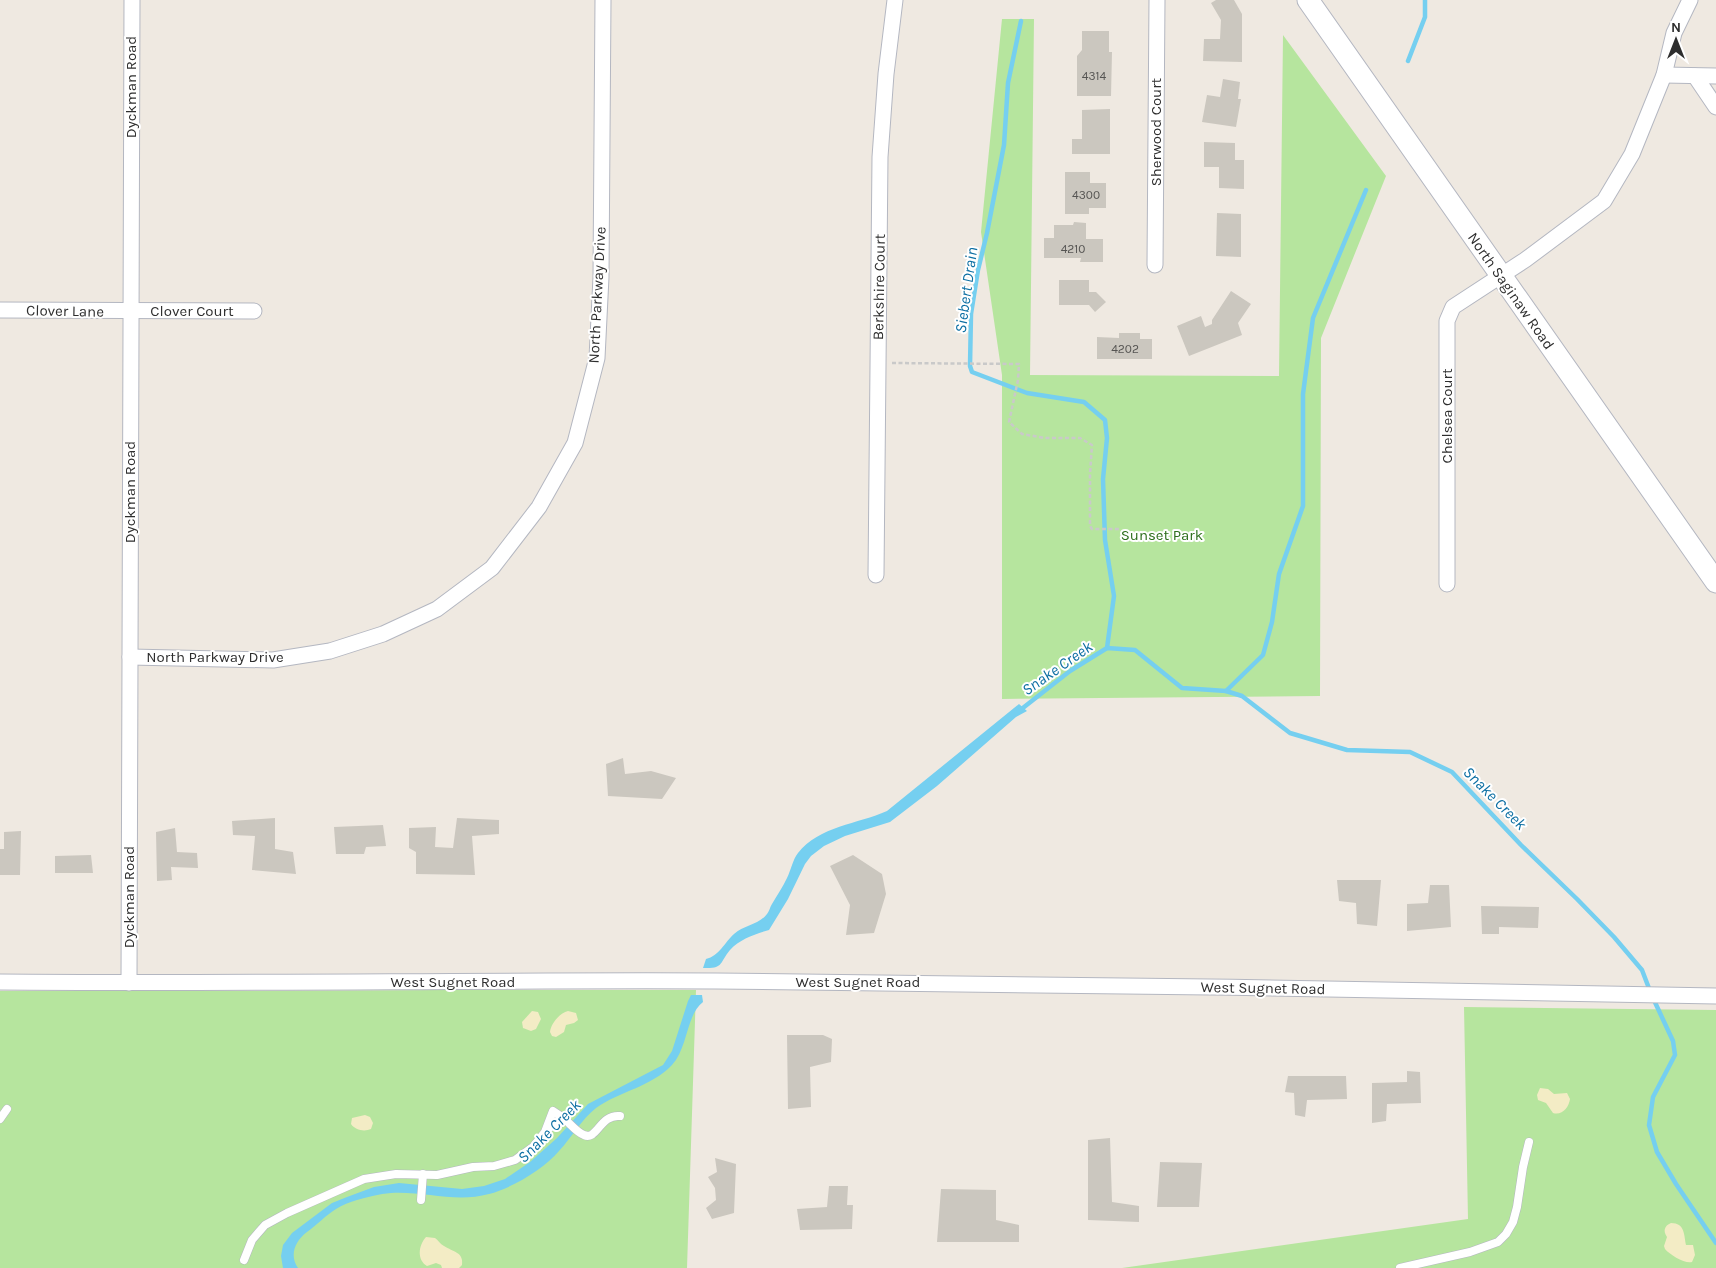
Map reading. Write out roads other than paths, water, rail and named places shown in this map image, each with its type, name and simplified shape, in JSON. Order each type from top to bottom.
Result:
[{"type":"main road","name":"North Saginaw Road","points":[[1308,0],[1716,582]]},
{"type":"street","name":"Dyckman Road","points":[[129,983],[132,0]]},
{"type":"street","name":"North Parkway Drive","points":[[130,657],[273,660],[330,651],[383,634],[437,609],[492,568],[539,507],[575,443],[597,358],[601,277],[603,0]]},
{"type":"street","name":"Berkshire Court","points":[[876,574],[880,157],[886,74],[896,0]]},
{"type":"street","name":"Sherwood Court","points":[[1155,265],[1157,0]]},
{"type":"street","name":"Chelsea Court","points":[[1447,584],[1447,321],[1454,307],[1528,258],[1604,201],[1632,154],[1664,76],[1674,33],[1690,0]]},
{"type":"street","points":[[1664,76],[1716,76]]},
{"type":"street","points":[[1696,76],[1716,107]]},
{"type":"street","name":"Clover Lane","points":[[0,310],[131,311]]},
{"type":"street","name":"Clover Court","points":[[131,311],[254,311]]},
{"type":"street","name":"West Sugnet Road","points":[[0,982],[702,981],[1716,996]]},
{"type":"lane","points":[[0,1119],[7,1109]]},
{"type":"lane","points":[[244,1260],[252,1240],[265,1225],[287,1213],[364,1179],[396,1174],[437,1174],[494,1166],[516,1160],[533,1147],[545,1132],[553,1111],[584,1135],[589,1136],[594,1134],[608,1118],[620,1116]]},
{"type":"lane","points":[[1400,1268],[1485,1248],[1498,1242],[1513,1228],[1523,1167],[1530,1142]]},
{"type":"lane","points":[[421,1200],[423,1174]]},
{"type":"water","points":[[1019,704],[1027,711],[1016,717],[937,786],[890,822],[845,836],[824,846],[811,856],[769,930],[753,935],[738,943],[718,966],[703,968],[706,959],[715,955],[734,934],[764,918],[785,881],[796,855],[807,844],[828,831],[887,811]]},
{"type":"water","points":[[691,995],[702,995],[703,1002],[693,1015],[681,1050],[672,1065],[655,1079],[596,1108],[553,1158],[536,1171],[508,1187],[489,1194],[452,1197],[391,1193],[357,1200],[341,1206],[332,1211],[299,1240],[294,1253],[295,1263],[298,1268],[283,1268],[281,1256],[283,1245],[292,1233],[332,1203],[374,1187],[399,1183],[462,1189],[484,1186],[505,1179],[530,1162],[557,1138],[588,1104],[663,1065],[672,1051]]},
{"type":"waterway","points":[[1408,61],[1425,17],[1425,0]]},
{"type":"waterway","name":"Siebert Drain","points":[[1021,21],[1008,83],[1004,145],[978,270],[971,314],[970,366],[972,372],[1027,393],[1084,402],[1105,420],[1107,438],[1103,479],[1105,540],[1114,596],[1107,648]]},
{"type":"waterway","points":[[1226,691],[1263,655],[1272,622],[1279,574],[1303,506],[1303,394],[1313,318],[1366,190]]},
{"type":"waterway","name":"Snake Creek","points":[[1019,711],[1070,671],[1107,648],[1135,650],[1182,688],[1226,691],[1242,696],[1290,733],[1347,750],[1410,752],[1452,772],[1521,845],[1614,937],[1642,970],[1650,991]]},
{"type":"waterway","name":"Snake Creek","points":[[1653,998],[1673,1041],[1675,1055],[1653,1097],[1649,1125],[1657,1152],[1716,1243]]},
{"type":"park label","name":"Sunset Park","points":[[1162,535]]}]
